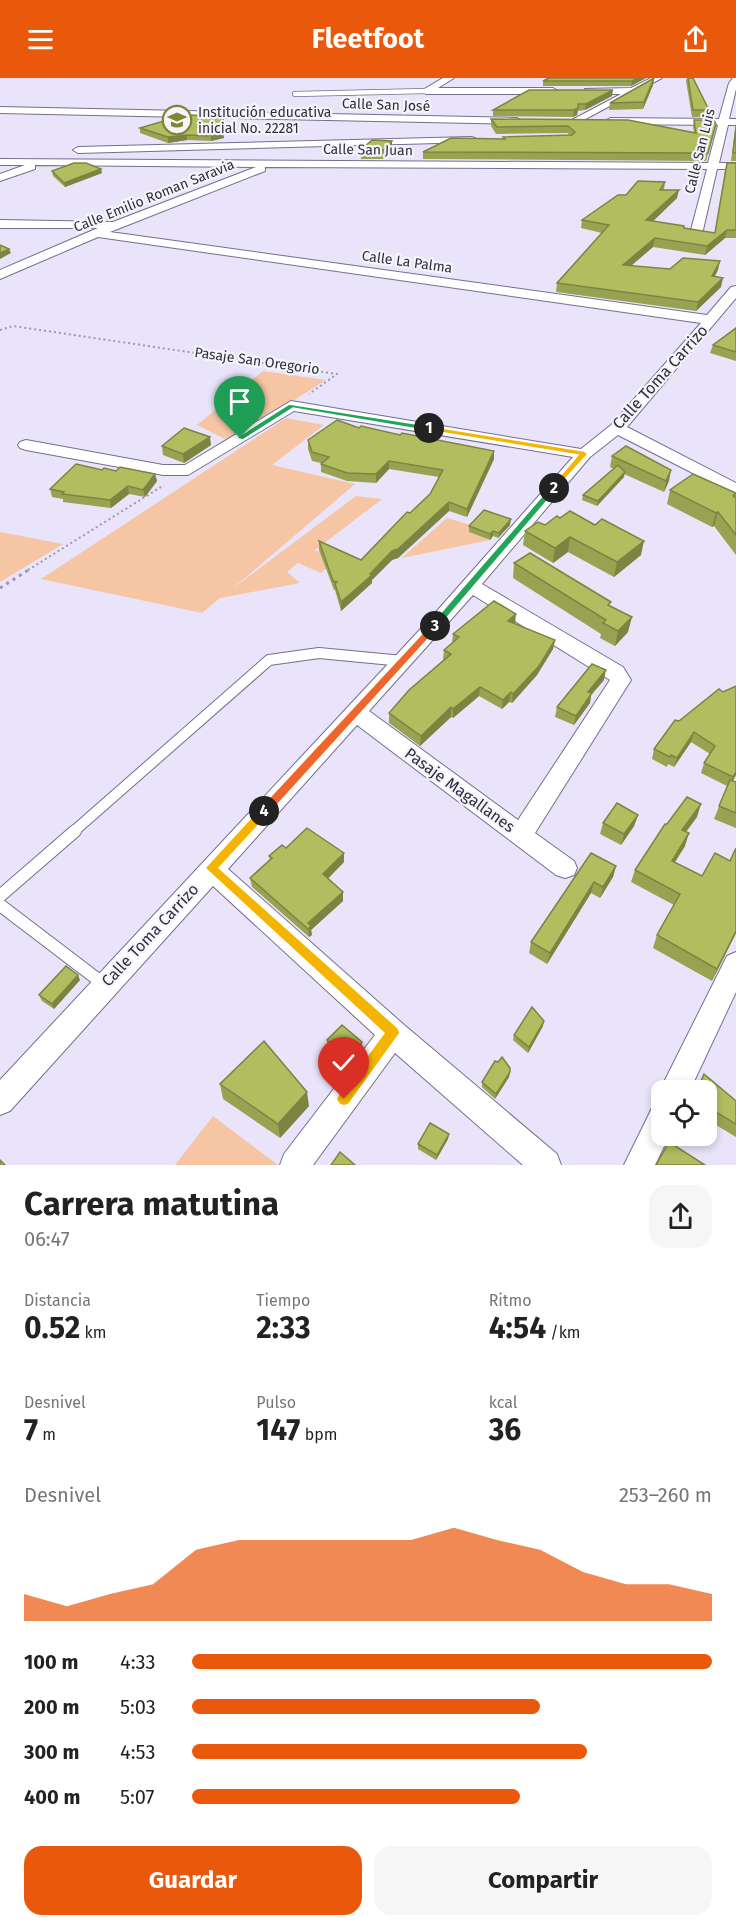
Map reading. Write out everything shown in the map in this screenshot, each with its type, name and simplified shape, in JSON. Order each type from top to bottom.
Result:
[{"type":"street","points":[[426,91],[450,78]]},
{"type":"street","points":[[575,121],[658,78]]},
{"type":"street","name":"Calle San Luis","points":[[697,230],[722,122],[735,82]]},
{"type":"street","points":[[426,91],[565,91]]},
{"type":"street","points":[[576,91],[634,91]]},
{"type":"street","name":"Calle San José","points":[[0,110],[528,122]]},
{"type":"street","points":[[561,122],[736,122]]},
{"type":"street","points":[[64,150],[484,140]]},
{"type":"street","name":"Calle Emilio Roman Saravia","points":[[0,275],[116,225],[271,165],[318,144]]},
{"type":"street","points":[[0,150],[40,151]]},
{"type":"street","name":"Calle San Juan","points":[[0,162],[271,165],[578,162],[736,166]]},
{"type":"street","points":[[0,178],[44,162]]},
{"type":"street","points":[[3,225],[116,225]]},
{"type":"street","name":"Calle La Palma","points":[[99,234],[711,320]]},
{"type":"street","name":"Calle Toma Carrizo","points":[[0,1101],[403,661],[584,454],[616,428],[711,320],[732,300]]},
{"type":"street","points":[[26,445],[163,470],[188,470],[291,406],[584,454]]},
{"type":"street","points":[[616,428],[736,490]]},
{"type":"street","points":[[470,585],[616,672],[621,680],[521,835]]},
{"type":"street","name":"Pasaje Magallanes","points":[[355,712],[566,868]]},
{"type":"street","points":[[211,868],[393,1033],[546,1165]]},
{"type":"street","points":[[680,1080],[736,964]]},
{"type":"street","points":[[295,1165],[393,1033]]},
{"type":"street","points":[[639,1165],[651,1140]]},
{"type":"lane","points":[[295,94],[426,91]]},
{"type":"lane","points":[[0,896],[269,660],[320,654],[403,661]]},
{"type":"lane","points":[[0,905],[105,985]]},
{"type":"path","name":"Pasaje San Oregorio","points":[[0,330],[13,326],[337,374],[291,406]]},
{"type":"path","points":[[0,588],[188,470]]},
{"type":"shaded area","points":[[263,371],[326,380],[229,441],[197,425]]},
{"type":"shaded area","points":[[286,418],[324,425],[272,465],[355,484],[232,589],[356,496],[382,499],[314,551],[344,552],[321,573],[298,563],[287,572],[300,583],[220,598],[202,613],[41,579]]},
{"type":"shaded area","points":[[447,518],[474,526],[469,532],[490,540],[402,558]]},
{"type":"shaded area","points":[[0,532],[63,544],[0,582]]},
{"type":"shaded area","points":[[213,1116],[278,1165],[175,1165]]},
{"type":"building","points":[[549,78],[638,78],[632,81],[543,81]]},
{"type":"building","points":[[654,78],[644,102],[610,103]]},
{"type":"building","points":[[688,78],[693,78],[709,110],[693,110]]},
{"type":"building","points":[[529,90],[613,90],[586,104],[578,104],[578,108],[574,110],[493,110]]},
{"type":"building","points":[[184,115],[223,116],[224,133],[211,136],[168,137],[140,128]]},
{"type":"building","points":[[491,119],[628,120],[696,133],[694,120],[714,120],[716,124],[708,153],[423,152],[451,138],[505,139],[503,137],[572,135],[575,132],[568,126],[497,127]]},
{"type":"building","points":[[736,126],[736,153],[733,153]]},
{"type":"building","points":[[372,140],[392,141],[384,150],[361,150]]},
{"type":"building","points":[[74,163],[86,163],[101,169],[64,183],[52,171]]},
{"type":"building","points":[[727,163],[736,163],[736,230],[727,230],[707,246],[655,238],[623,265],[670,269],[683,258],[720,261],[712,276],[723,278],[698,302],[557,283],[609,225],[582,220],[618,195],[626,195],[638,181],[665,182],[660,190],[679,190],[646,220],[715,233]]},
{"type":"building","points":[[0,245],[9,249],[0,253]]},
{"type":"building","points":[[736,328],[736,352],[713,345]]},
{"type":"building","points":[[337,420],[359,428],[361,426],[494,451],[467,509],[449,502],[398,549],[392,551],[370,574],[372,575],[341,602],[335,584],[337,582],[333,581],[319,541],[361,560],[407,512],[410,513],[430,494],[443,470],[389,461],[376,474],[347,473],[321,464],[329,457],[312,452],[308,440]]},
{"type":"building","points":[[184,428],[210,437],[183,454],[162,446]]},
{"type":"building","points":[[626,446],[671,470],[666,481],[612,456]]},
{"type":"building","points":[[76,464],[102,470],[104,468],[116,471],[120,467],[155,474],[143,490],[128,486],[110,500],[62,494],[64,492],[50,489]]},
{"type":"building","points":[[618,465],[625,472],[598,501],[583,495]]},
{"type":"building","points":[[693,474],[736,493],[733,496],[736,498],[736,535],[718,512],[670,490]]},
{"type":"building","points":[[484,510],[511,519],[499,533],[493,531],[490,534],[469,526]]},
{"type":"building","points":[[570,511],[595,525],[602,519],[644,541],[617,562],[570,537],[555,548],[525,531],[538,522],[545,525],[557,516],[560,518]]},
{"type":"building","points":[[530,553],[611,602],[608,605],[632,617],[618,631],[603,623],[606,620],[514,563]]},
{"type":"building","points":[[494,601],[516,614],[508,621],[555,640],[539,666],[513,694],[511,692],[503,700],[480,687],[453,709],[451,707],[421,736],[389,713],[409,690],[451,654],[444,650],[459,637],[453,634]]},
{"type":"building","points":[[592,664],[606,670],[588,692],[592,693],[576,716],[557,707]]},
{"type":"building","points":[[736,686],[736,772],[733,777],[704,763],[715,746],[694,732],[677,758],[654,749],[675,720],[679,721],[719,689],[723,692]]},
{"type":"building","points":[[730,780],[736,782],[736,813],[719,806]]},
{"type":"building","points":[[687,797],[701,804],[682,830],[689,833],[672,861],[702,876],[715,853],[730,861],[736,848],[736,931],[717,969],[657,935],[680,894],[635,870],[665,824]]},
{"type":"building","points":[[617,803],[638,815],[624,834],[603,823]]},
{"type":"building","points":[[307,828],[344,853],[323,874],[343,892],[308,923],[311,926],[308,929],[250,878],[272,858],[269,856],[282,845],[286,848]]},
{"type":"building","points":[[591,853],[616,866],[603,887],[594,882],[550,953],[531,942]]},
{"type":"building","points":[[66,966],[78,975],[52,1004],[39,995]]},
{"type":"building","points":[[532,1007],[544,1021],[529,1047],[514,1035]]},
{"type":"building","points":[[342,1025],[362,1042],[346,1058],[327,1040]]},
{"type":"building","points":[[264,1041],[307,1092],[278,1124],[220,1084]]},
{"type":"building","points":[[502,1057],[510,1068],[510,1072],[496,1094],[482,1082],[495,1061],[498,1062]]},
{"type":"building","points":[[704,1074],[711,1080],[701,1080]]},
{"type":"building","points":[[717,1085],[736,1101],[736,1124],[717,1113]]},
{"type":"building","points":[[430,1123],[449,1134],[437,1155],[418,1144]]},
{"type":"building","points":[[667,1146],[675,1146],[705,1165],[656,1165]]},
{"type":"building","points":[[340,1152],[355,1165],[331,1165]]},
{"type":"place","name":"Institución educativa inicial No. 22281","points":[[177,120]]},
{"type":"route","points":[[240,438],[291,406],[584,454],[435,626],[211,868],[393,1033],[344,1099]]}]
